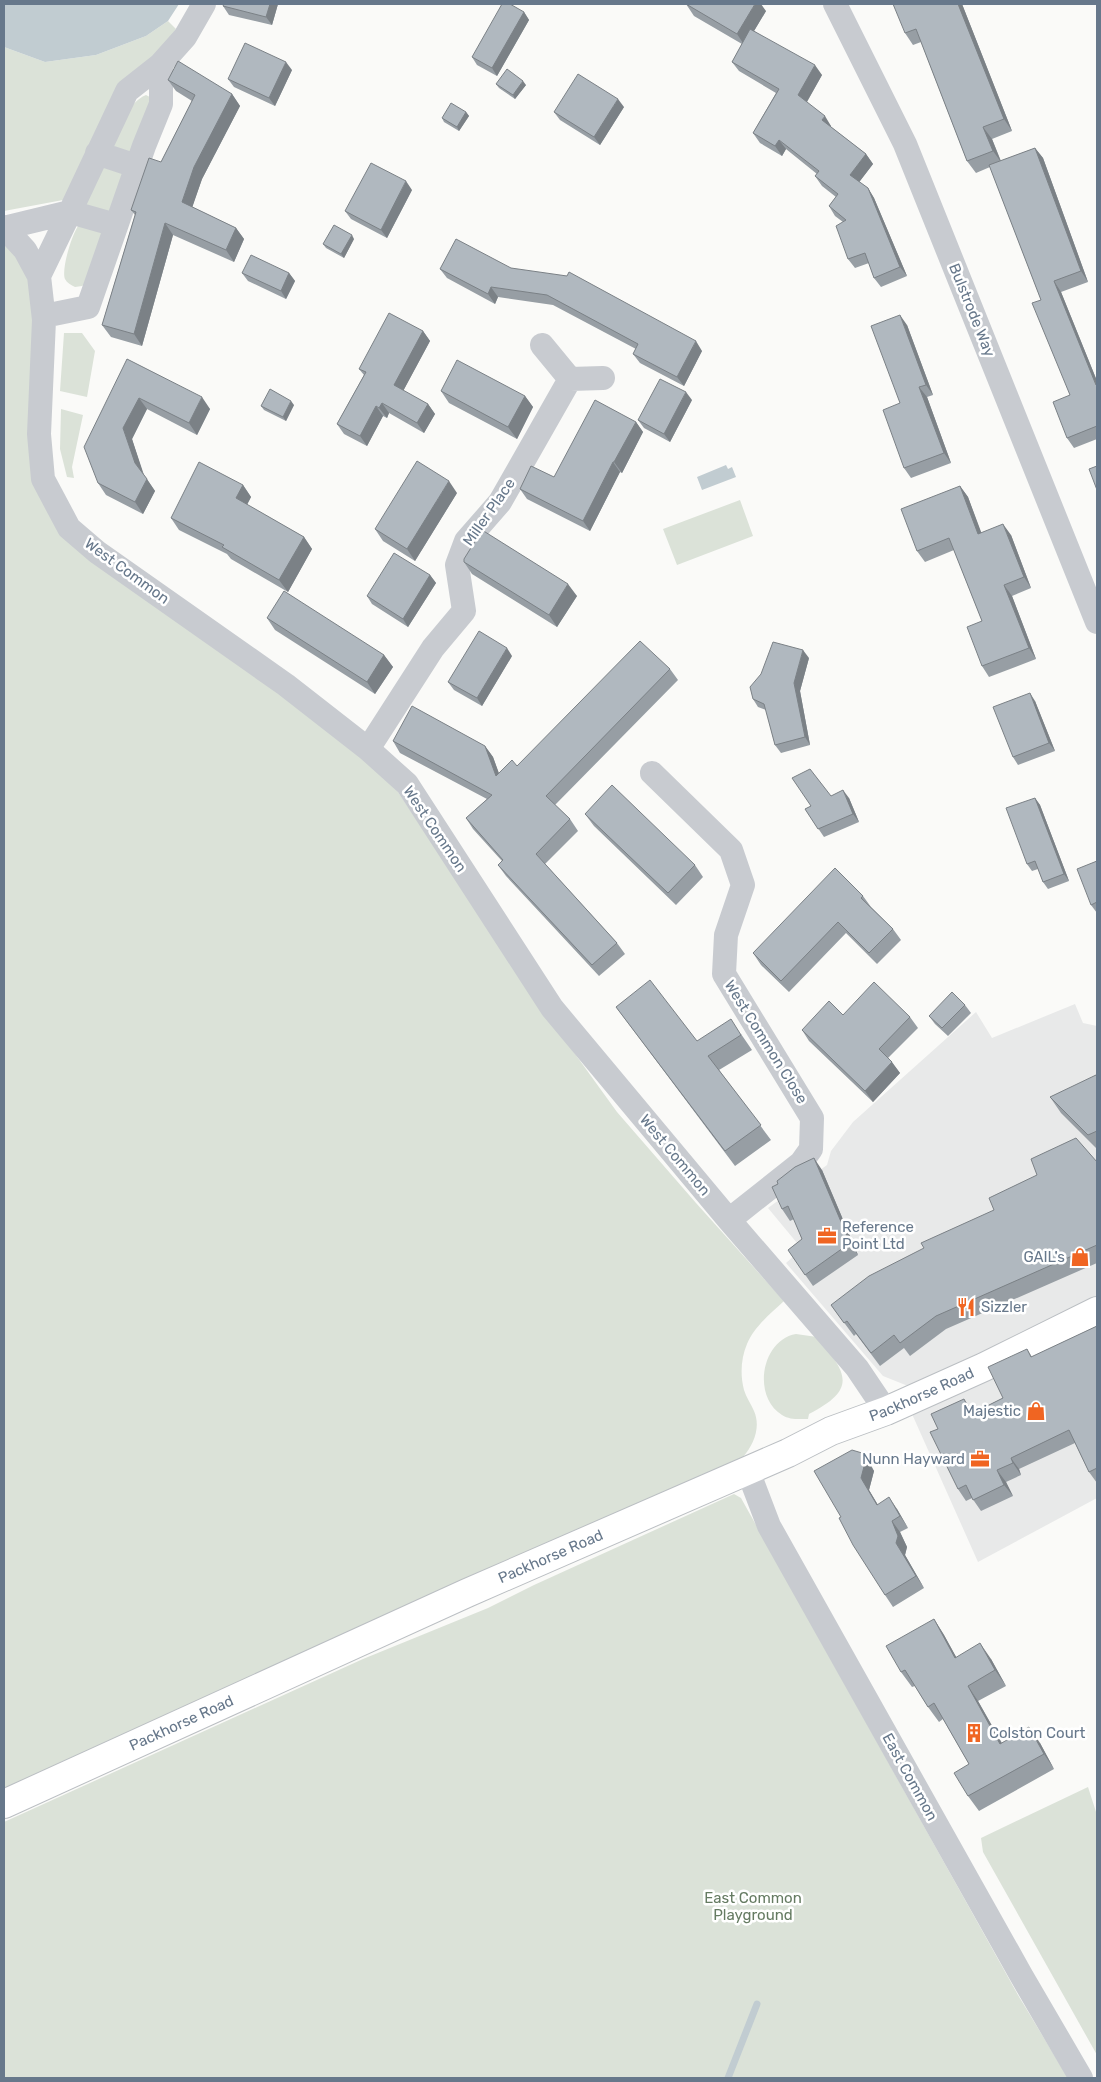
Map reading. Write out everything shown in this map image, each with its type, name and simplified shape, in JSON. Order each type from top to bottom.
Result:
[{"type":"main road","name":"Packhorse Road","points":[[4,1804],[450,1600],[748,1471],[831,1431],[886,1410],[984,1367],[1097,1311]]},
{"type":"street","points":[[39,276],[127,91],[161,64],[185,37],[204,4]]},
{"type":"street","name":"Bulstrode Way","points":[[835,4],[905,144],[1097,622]]},
{"type":"street","points":[[44,316],[88,307],[136,166],[161,104],[161,64]]},
{"type":"street","points":[[97,153],[136,166]]},
{"type":"street","points":[[4,227],[70,212],[116,225]]},
{"type":"street","name":"West Common","points":[[4,227],[25,250],[39,276],[44,316],[39,434],[43,479],[69,528],[97,552],[286,685],[368,749],[407,784],[552,1008],[729,1220],[857,1368],[886,1410]]},
{"type":"street","points":[[542,345],[570,379],[604,378]]},
{"type":"street","name":"Miller Place","points":[[368,749],[433,648],[464,611],[457,565],[466,541],[500,502],[570,379]]},
{"type":"street","name":"West Common Close","points":[[652,773],[732,850],[743,885],[726,935],[724,974],[812,1118],[811,1149],[801,1163],[729,1220]]},
{"type":"street","name":"East Common","points":[[748,1471],[769,1526],[1021,1975],[1081,2078]]},
{"type":"shaded area","points":[[4,4],[179,4],[168,21],[146,36],[96,55],[45,62],[4,47]]},
{"type":"shaded area","points":[[726,465],[728,469],[732,467],[736,477],[702,490],[697,477]]},
{"type":"shaded area","points":[[1075,1004],[1083,1023],[1097,1026],[1097,1498],[978,1562],[912,1414],[928,1394],[883,1376],[786,1263],[802,1249],[768,1208],[827,1165],[831,1151],[853,1122],[976,1012],[992,1038]]},
{"type":"green space","points":[[168,21],[176,29],[63,200],[4,211],[4,47],[45,62],[96,55],[146,36]]},
{"type":"green space","points":[[146,95],[152,98],[134,159],[107,150],[128,111],[133,104]]},
{"type":"green space","points":[[99,165],[125,171],[114,212],[84,209]]},
{"type":"green space","points":[[79,225],[105,234],[87,283],[75,287],[68,283],[64,274],[70,243]]},
{"type":"green space","points":[[4,242],[17,257],[26,275],[36,316],[43,500],[304,705],[394,786],[544,1011],[617,1112],[784,1301],[754,1332],[743,1355],[742,1378],[744,1390],[754,1411],[757,1423],[753,1441],[743,1457],[466,1584],[4,1789]]},
{"type":"green space","points":[[64,333],[82,333],[95,351],[87,397],[60,391]]},
{"type":"green space","points":[[61,409],[83,415],[72,467],[74,478],[67,477],[60,449]]},
{"type":"green space","points":[[740,500],[753,536],[677,565],[663,529]]},
{"type":"green space","points":[[796,1334],[817,1337],[835,1361],[841,1371],[843,1380],[841,1388],[835,1396],[825,1405],[809,1414],[808,1419],[797,1419],[782,1415],[773,1407],[767,1396],[764,1383],[768,1358],[775,1347],[784,1338]]},
{"type":"green space","name":"East Common Playground","points":[[734,1494],[741,1498],[1018,1995],[1068,2078],[4,2078],[4,1822],[363,1659],[488,1608],[534,1585]]},
{"type":"green space","points":[[1088,1787],[1097,1815],[1097,2055],[983,1852],[981,1838]]},
{"type":"building","points":[[224,4],[270,4],[266,17],[223,6]]},
{"type":"building","points":[[502,4],[510,4],[524,12],[492,68],[472,57]]},
{"type":"building","points":[[686,4],[755,4],[737,34]]},
{"type":"building","points":[[893,4],[958,4],[1004,119],[983,127],[993,151],[967,161],[916,29],[905,33]]},
{"type":"building","points":[[750,29],[815,65],[798,95],[825,116],[822,120],[866,154],[850,175],[868,188],[900,267],[874,278],[865,253],[848,259],[836,226],[846,220],[829,206],[838,194],[815,176],[819,171],[779,140],[775,146],[753,133],[779,89],[732,62]]},
{"type":"building","points":[[245,43],[286,62],[269,98],[228,79]]},
{"type":"building","points":[[178,61],[232,94],[194,167],[182,202],[236,228],[226,250],[165,223],[134,334],[102,325],[136,212],[131,210],[149,158],[161,162],[195,95],[168,80]]},
{"type":"building","points":[[507,69],[523,81],[513,95],[496,84]]},
{"type":"building","points":[[578,74],[618,99],[594,137],[554,112]]},
{"type":"building","points":[[451,103],[466,112],[457,127],[442,118]]},
{"type":"building","points":[[1035,148],[1081,271],[1054,281],[1097,385],[1097,426],[1067,438],[1053,402],[1070,395],[1032,303],[1041,300],[989,165]]},
{"type":"building","points":[[371,163],[406,181],[381,230],[345,211]]},
{"type":"building","points":[[334,225],[352,235],[341,254],[323,244]]},
{"type":"building","points":[[456,239],[511,268],[567,276],[569,272],[696,341],[677,377],[633,354],[638,344],[547,295],[491,287],[488,294],[440,269]]},
{"type":"building","points":[[251,255],[289,273],[281,291],[242,273]]},
{"type":"building","points":[[389,313],[423,331],[394,385],[428,404],[417,423],[382,403],[379,408],[376,406],[360,436],[337,424],[366,372],[359,369]]},
{"type":"building","points":[[900,315],[926,385],[919,387],[944,453],[904,468],[883,410],[900,403],[871,326]]},
{"type":"building","points":[[127,359],[202,397],[189,423],[139,398],[123,428],[135,463],[147,479],[135,502],[98,483],[84,447]]},
{"type":"building","points":[[457,360],[525,396],[508,427],[441,391]]},
{"type":"building","points":[[660,379],[686,392],[664,434],[638,420]]},
{"type":"building","points":[[270,389],[291,401],[283,417],[261,406]]},
{"type":"building","points":[[595,400],[636,422],[583,521],[520,489],[531,466],[554,477]]},
{"type":"building","points":[[417,461],[449,481],[407,549],[375,529]]},
{"type":"building","points":[[199,462],[243,485],[236,498],[304,537],[279,580],[222,547],[224,545],[171,518]]},
{"type":"building","points":[[1097,466],[1097,490],[1089,469]]},
{"type":"building","points":[[960,486],[978,534],[1003,524],[1024,577],[1004,585],[1029,648],[982,666],[967,627],[982,621],[949,538],[917,551],[901,509]]},
{"type":"building","points":[[482,530],[568,584],[549,615],[464,562]]},
{"type":"building","points":[[394,553],[430,575],[403,619],[367,596]]},
{"type":"building","points":[[284,591],[384,655],[367,682],[267,618]]},
{"type":"building","points":[[479,631],[507,648],[477,698],[448,682]]},
{"type":"building","points":[[640,641],[670,669],[546,796],[570,819],[536,854],[617,943],[592,965],[498,865],[503,860],[466,818],[492,795],[393,741],[412,706],[485,746],[496,776],[512,760],[517,766]]},
{"type":"building","points":[[773,642],[803,650],[794,683],[805,737],[775,745],[764,704],[753,699],[750,687],[761,674]]},
{"type":"building","points":[[1030,693],[1049,743],[1013,757],[993,707]]},
{"type":"building","points":[[810,769],[831,796],[843,790],[853,814],[818,829],[805,809],[811,806],[792,778]]},
{"type":"building","points":[[612,785],[695,865],[668,893],[585,814]]},
{"type":"building","points":[[1035,798],[1064,874],[1043,882],[1035,861],[1027,864],[1006,808]]},
{"type":"building","points":[[1097,861],[1097,902],[1091,905],[1077,869]]},
{"type":"building","points":[[835,868],[863,896],[861,898],[893,929],[869,953],[838,922],[781,981],[753,953]]},
{"type":"building","points":[[650,980],[697,1041],[731,1019],[741,1035],[708,1056],[761,1125],[725,1151],[616,1007]]},
{"type":"building","points":[[874,982],[910,1017],[879,1049],[892,1062],[865,1091],[802,1030],[829,1001],[843,1015]]},
{"type":"building","points":[[952,992],[965,1005],[942,1028],[929,1016]]},
{"type":"building","points":[[1096,1075],[1097,1131],[1088,1135],[1050,1097]]},
{"type":"building","points":[[1076,1138],[1097,1162],[1097,1245],[936,1316],[900,1343],[894,1335],[871,1353],[847,1321],[844,1323],[831,1305],[869,1276],[924,1248],[921,1243],[994,1210],[989,1198],[1037,1175],[1031,1159]]},
{"type":"building","name":"Reference Point Ltd","points":[[814,1158],[850,1243],[805,1275],[788,1250],[802,1239],[788,1206],[782,1209],[772,1187],[778,1184],[777,1181],[795,1167]]},
{"type":"building","points":[[1097,1326],[1097,1468],[1089,1472],[1069,1430],[1011,1458],[1013,1463],[997,1470],[1004,1485],[973,1500],[966,1485],[958,1489],[930,1432],[938,1429],[931,1414],[964,1399],[971,1414],[1003,1398],[988,1367],[1027,1349],[1031,1357]]},
{"type":"building","points":[[852,1450],[862,1453],[866,1459],[861,1478],[877,1505],[889,1497],[900,1516],[892,1521],[898,1536],[896,1543],[916,1576],[885,1595],[853,1545],[839,1518],[841,1517],[814,1471]]},
{"type":"building","name":"Colston Court","points":[[934,1619],[955,1658],[980,1643],[995,1670],[968,1686],[1000,1744],[1029,1727],[1044,1754],[968,1796],[954,1773],[969,1764],[934,1703],[928,1707],[905,1670],[901,1672],[886,1646]]},
{"type":"waterway","points":[[728,2078],[757,2004]]},
{"type":"place","name":"Reference Point Ltd","points":[[827,1236]]},
{"type":"place","name":"GAIL's","points":[[1080,1257]]},
{"type":"place","name":"Sizzler","points":[[966,1307]]},
{"type":"place","name":"Majestic","points":[[1036,1411]]},
{"type":"place","name":"Nunn Hayward","points":[[980,1459]]},
{"type":"place","name":"Colston Court","points":[[974,1733]]}]
